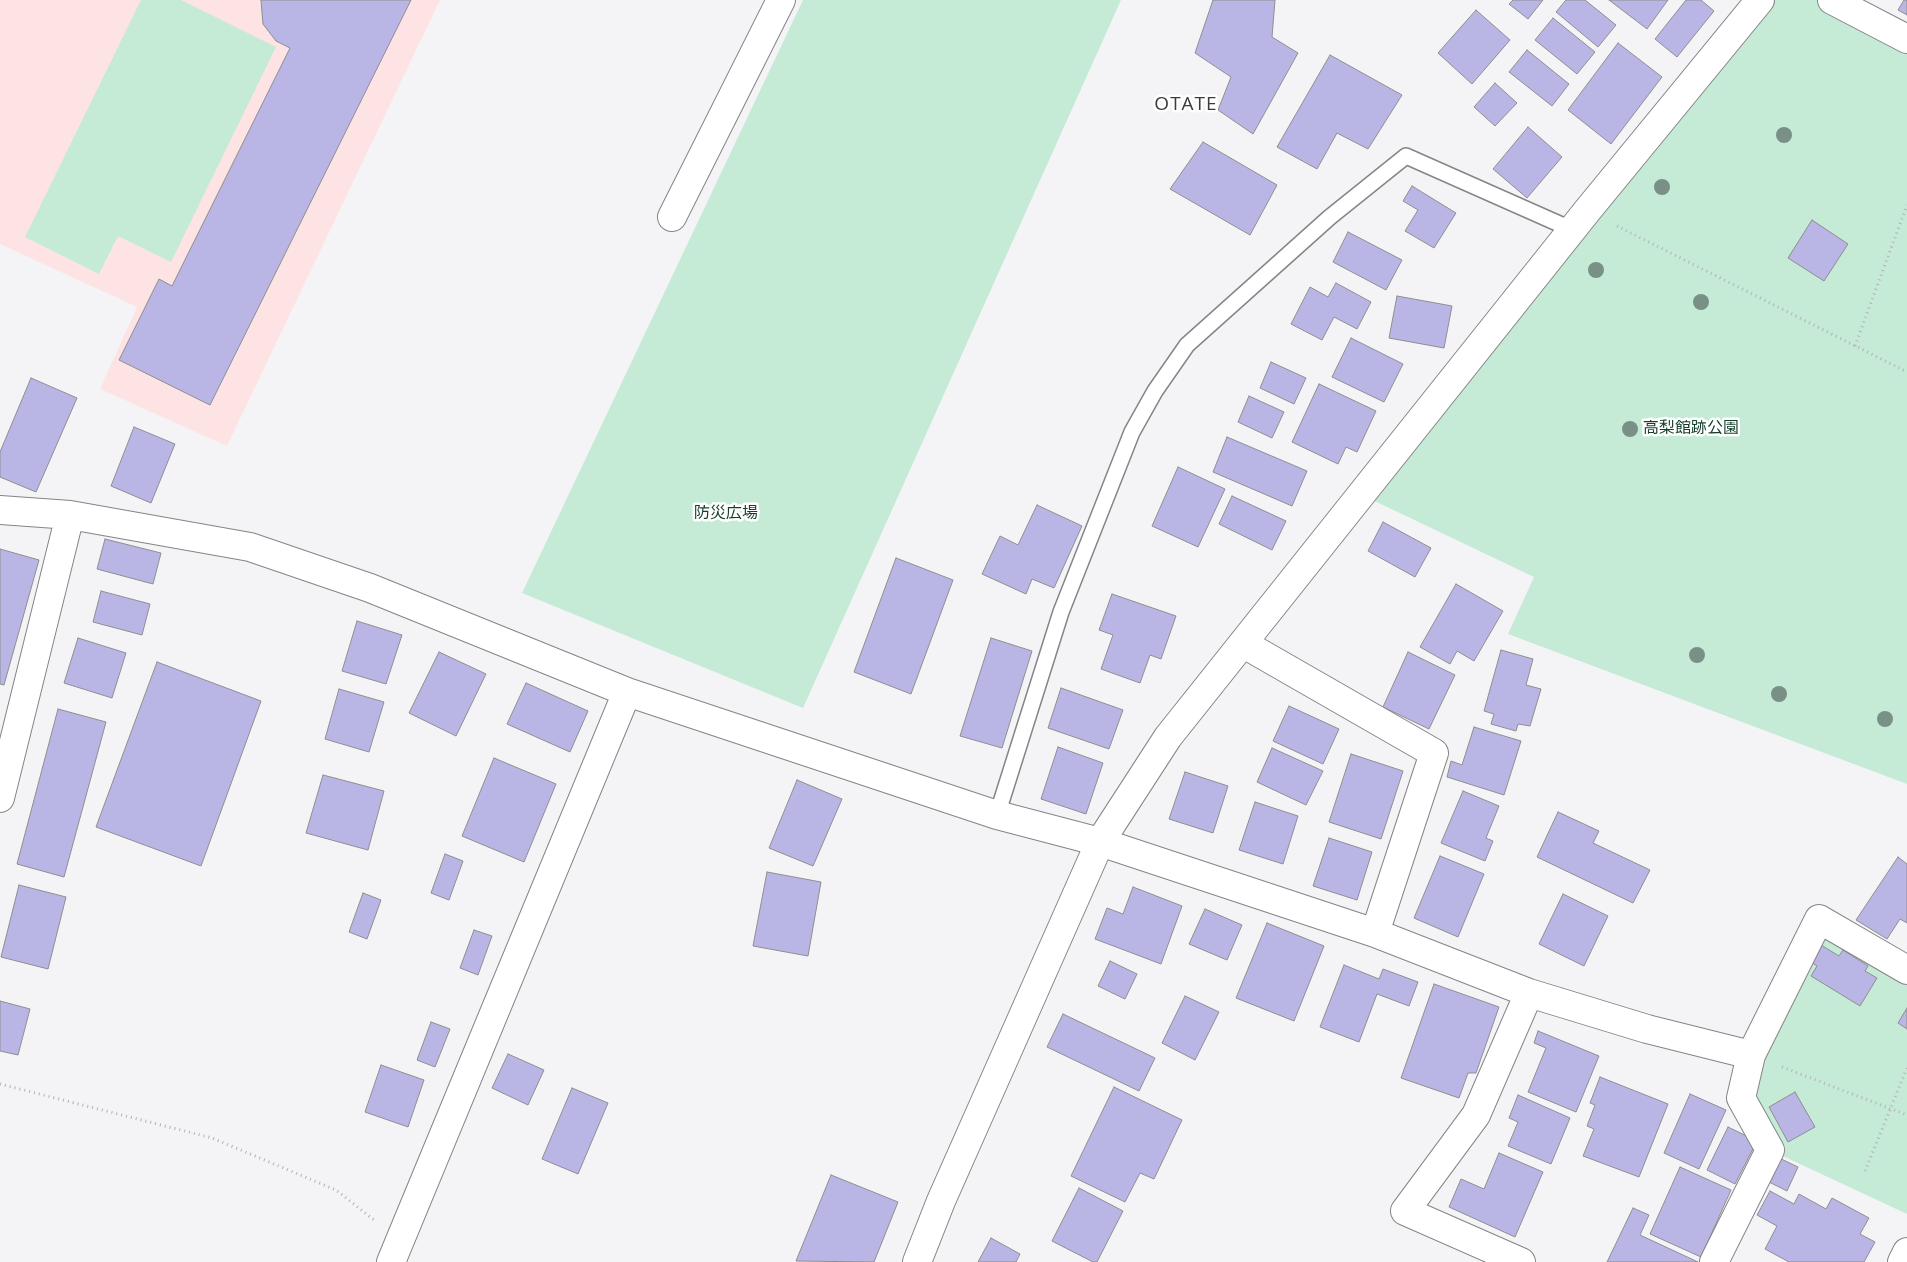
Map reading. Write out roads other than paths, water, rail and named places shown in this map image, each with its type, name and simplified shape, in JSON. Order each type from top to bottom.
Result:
[{"type":"street","points":[[672,217],[782,0]]},
{"type":"street","points":[[1832,0],[1907,40]]},
{"type":"street","points":[[917,1262],[941,1202],[1100,842],[1168,738],[1756,1]]},
{"type":"street","points":[[0,510],[70,516],[250,547],[370,588],[627,692],[997,815],[1100,842],[1375,933],[1529,993],[1647,1029],[1751,1055]]},
{"type":"street","points":[[0,798],[70,516]]},
{"type":"street","points":[[1244,644],[1434,753],[1375,933]]},
{"type":"street","points":[[396,1251],[627,692]]},
{"type":"street","points":[[1714,1262],[1770,1150],[1742,1098],[1751,1055],[1819,919],[1907,970]]},
{"type":"street","points":[[1521,1262],[1405,1211],[1476,1114],[1529,993]]},
{"type":"street","points":[[1902,1262],[1907,1252]]},
{"type":"lane","points":[[997,815],[1061,612],[1132,432],[1155,391],[1187,345],[1330,217],[1406,156],[1580,220]]},
{"type":"district","name":"OTATE","points":[[1186,105]]},
{"type":"park label","name":"高梨館跡公園","points":[[1691,428]]},
{"type":"park label","name":"防災広場","points":[[726,513]]}]
